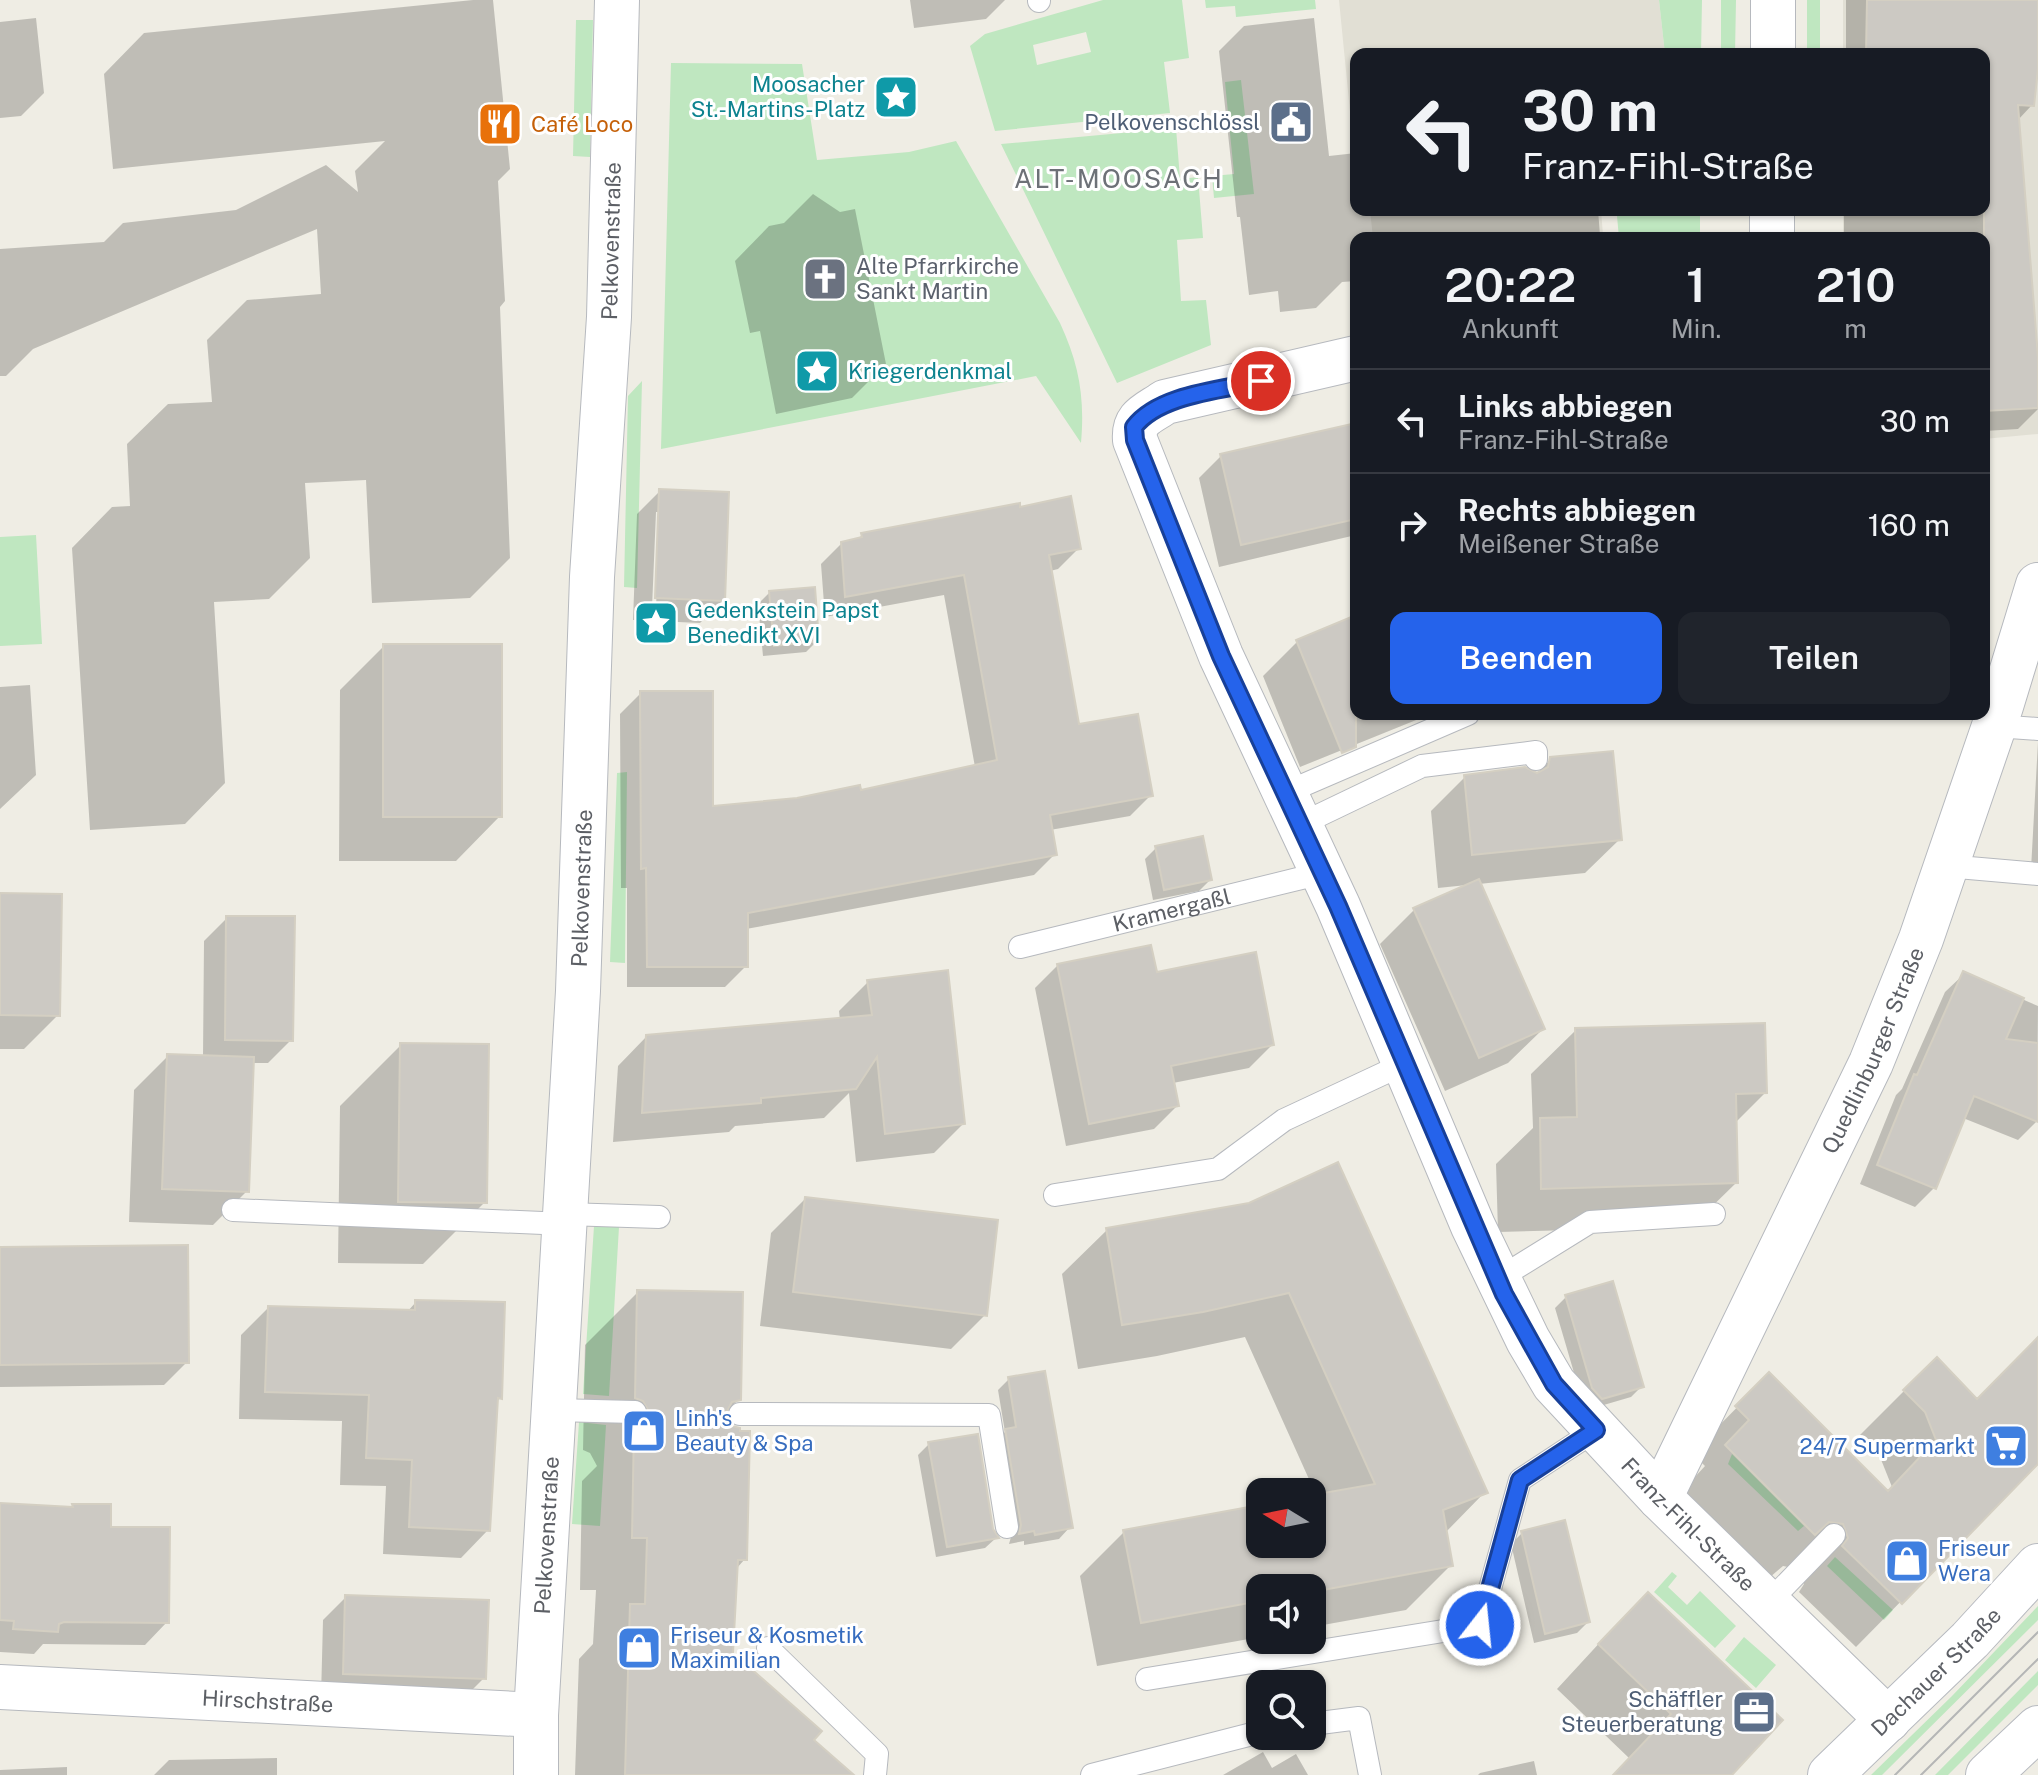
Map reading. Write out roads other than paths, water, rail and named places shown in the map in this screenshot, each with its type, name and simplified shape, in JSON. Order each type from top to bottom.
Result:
[{"type":"street","name":"Pelkovenstraße","points":[[536,1775],[536,1715],[583,886],[592,577],[609,317],[617,0]]},
{"type":"street","points":[[1773,0],[1773,48]]},
{"type":"street","name":"Franz-Fihl-Straße","points":[[1350,359],[1165,402],[1139,420],[1134,427],[1135,440],[1221,656],[1322,873],[1498,1279],[1528,1340],[1554,1384],[1660,1498],[1888,1720]]},
{"type":"street","name":"Quedlinburger Straße","points":[[1660,1498],[1871,1063],[1921,939],[1995,726],[2038,585]]},
{"type":"street","name":"Dachauer Straße","points":[[1830,1775],[1970,1640],[2038,1566]]},
{"type":"street","name":"Hirschstraße","points":[[0,1687],[536,1715]]},
{"type":"street","points":[[1988,1775],[2038,1728]]},
{"type":"lane","points":[[1292,809],[1457,720]]},
{"type":"lane","points":[[1995,726],[2038,729]]},
{"type":"lane","points":[[1292,809],[1422,766],[1536,752],[1536,759]]},
{"type":"lane","points":[[1946,866],[2038,874]]},
{"type":"lane","name":"Kramergaßl","points":[[1020,947],[1322,873]]},
{"type":"lane","points":[[1055,1195],[1218,1169],[1284,1120],[1406,1063]]},
{"type":"lane","points":[[233,1210],[566,1219],[659,1217]]},
{"type":"lane","points":[[1498,1279],[1590,1222],[1714,1214]]},
{"type":"lane","points":[[554,1410],[635,1412]]},
{"type":"lane","points":[[740,1414],[989,1415],[1007,1527]]},
{"type":"lane","points":[[1147,1679],[1480,1625],[1520,1480],[1596,1430]]},
{"type":"lane","points":[[1768,1603],[1834,1535]]},
{"type":"lane","points":[[768,1648],[877,1754],[875,1775]]},
{"type":"lane","points":[[1326,1722],[1359,1718],[1370,1775]]},
{"type":"lane","points":[[1092,1775],[1246,1736]]},
{"type":"tram line","points":[[1895,1775],[2038,1632]]},
{"type":"tram line","points":[[1921,1775],[2038,1659]]},
{"type":"place","name":"Moosacher St.-Martins-Platz","points":[[896,97]]},
{"type":"place","name":"Pelkovenschlössl","points":[[1291,122]]},
{"type":"place","name":"Café Loco","points":[[500,124]]},
{"type":"place","name":"Alte Pfarrkirche Sankt Martin","points":[[825,279]]},
{"type":"place","name":"Kriegerdenkmal","points":[[817,371]]},
{"type":"place","name":"Gedenkstein Papst Benedikt XVI","points":[[656,623]]},
{"type":"place","name":"Linh's Beauty & Spa","points":[[644,1431]]},
{"type":"place","name":"24/7 Supermarkt","points":[[2006,1446]]},
{"type":"place","name":"Friseur Wera","points":[[1907,1561]]},
{"type":"place","name":"Friseur & Kosmetik Maximilian","points":[[639,1648]]},
{"type":"place","name":"Schäffler Steuerberatung","points":[[1754,1712]]},
{"type":"district","name":"ALT-MOOSACH","points":[[1119,179]]}]
